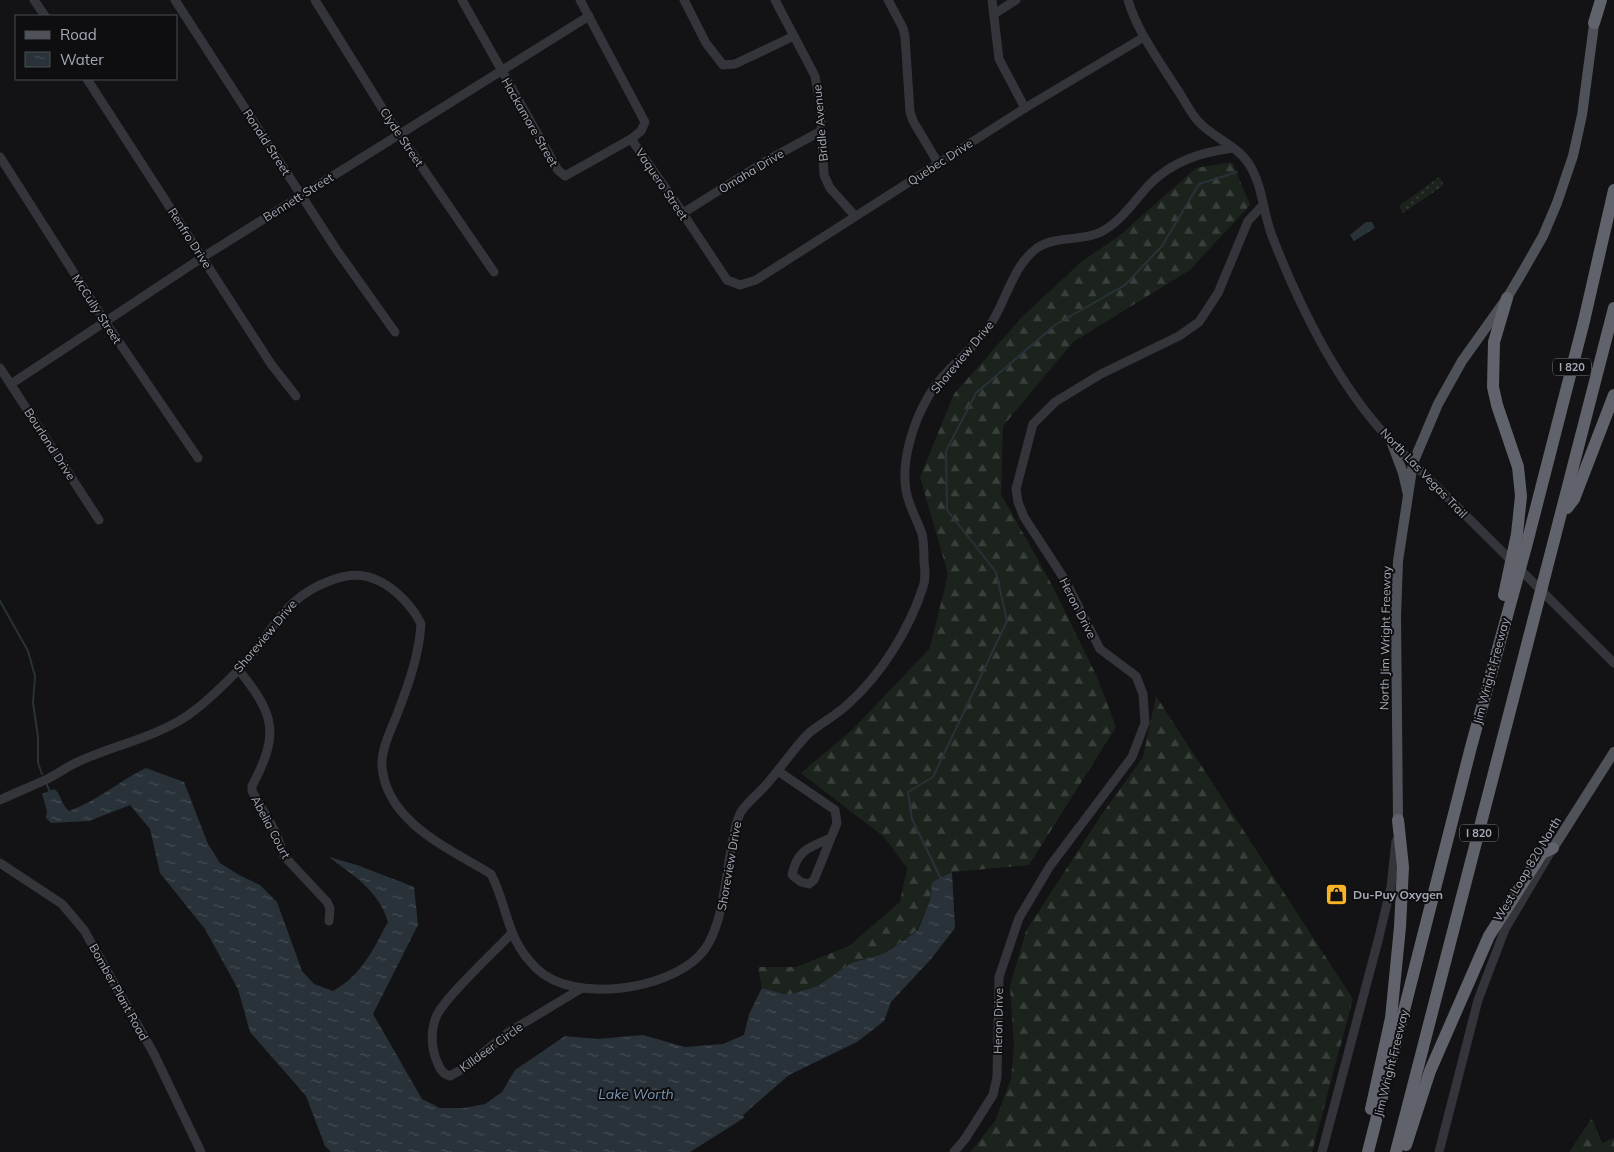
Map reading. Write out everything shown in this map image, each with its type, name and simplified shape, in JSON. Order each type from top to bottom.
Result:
[{"type":"highway","points":[[1594,23],[1602,0]]},
{"type":"highway","name":"Jim Wright Freeway","points":[[1370,1147],[1503,626],[1530,534],[1584,321],[1614,190]]},
{"type":"highway","points":[[1503,626],[1500,615],[1517,534],[1521,496],[1518,468],[1493,387],[1494,342],[1507,298]]},
{"type":"highway","name":"I 820","points":[[1396,1152],[1614,308]]},
{"type":"highway","points":[[1562,513],[1574,499],[1614,395]]},
{"type":"highway","points":[[1370,1147],[1368,1122],[1391,1018],[1400,927],[1403,867],[1398,820]]},
{"type":"highway","points":[[1404,1152],[1430,1071],[1489,936],[1542,853],[1553,848]]},
{"type":"main road","name":"North Jim Wright Freeway","points":[[1398,820],[1396,616],[1398,561],[1413,463],[1438,404],[1462,361],[1507,298],[1543,236],[1573,156],[1582,115],[1596,0]]},
{"type":"main road","points":[[1391,441],[1403,473],[1409,499]]},
{"type":"main road","name":"West Loop 820 North","points":[[1553,848],[1614,752]]},
{"type":"street","points":[[34,0],[44,15]]},
{"type":"street","name":"Ronald Street","points":[[175,0],[301,196],[395,332]]},
{"type":"street","name":"Clyde Street","points":[[315,0],[399,134],[494,272]]},
{"type":"street","name":"Hackamore Street","points":[[462,0],[558,170],[565,176],[631,138]]},
{"type":"street","name":"Vaquero Street","points":[[580,0],[645,119],[641,131],[631,138],[727,280],[736,284]]},
{"type":"street","points":[[684,0],[706,43],[723,65],[736,64],[794,36]]},
{"type":"street","name":"Bridle Avenue","points":[[775,0],[815,76],[820,104],[824,175],[830,188],[855,216]]},
{"type":"street","points":[[888,0],[903,28],[905,37],[910,112],[913,121],[938,163]]},
{"type":"street","points":[[992,0],[999,59],[1025,108]]},
{"type":"street","points":[[994,14],[1016,0]]},
{"type":"street","name":"North Las Vegas Trail","points":[[1128,0],[1144,37],[1198,120],[1233,148],[1250,165],[1260,189],[1272,235],[1306,314],[1337,369],[1391,441],[1614,663]]},
{"type":"street","name":"Bennett Street","points":[[11,384],[104,320],[500,70],[589,16]]},
{"type":"street","name":"Quebec Drive","points":[[736,284],[744,285],[756,280],[1025,108],[1144,37]]},
{"type":"street","name":"Renfro Drive","points":[[88,80],[271,364],[296,396]]},
{"type":"street","name":"Omaha Drive","points":[[683,213],[766,161],[821,131]]},
{"type":"street","name":"Shoreview Drive","points":[[0,800],[44,780],[79,761],[170,726],[197,708],[238,669],[289,606],[319,585],[350,574],[364,575],[384,584],[397,593],[421,624],[417,655],[385,749],[382,766],[386,785],[408,819],[420,829],[491,874],[511,934],[523,953],[539,971],[560,983],[582,988],[612,990],[649,983],[682,968],[700,955],[715,929],[722,910],[737,817],[740,811],[778,771],[811,732],[847,706],[861,691],[890,656],[910,619],[925,580],[924,542],[905,484],[907,455],[926,399],[938,383],[990,326],[1022,263],[1037,248],[1057,240],[1086,238],[1102,232],[1126,212],[1163,171],[1184,160],[1208,152],[1233,148]]},
{"type":"street","name":"McCully Street","points":[[0,157],[104,320],[198,458]]},
{"type":"street","name":"Heron Drive","points":[[954,1152],[966,1139],[993,1094],[997,1077],[999,977],[1019,918],[1050,866],[1132,757],[1145,723],[1143,694],[1136,676],[1100,649],[1065,580],[1021,510],[1016,489],[1033,424],[1054,402],[1101,374],[1179,336],[1199,322],[1218,293],[1248,221],[1263,205]]},
{"type":"street","name":"Bourland Drive","points":[[0,368],[99,520]]},
{"type":"street","name":"Abelia Court","points":[[238,669],[261,697],[268,718],[268,750],[252,786],[252,792],[276,833],[284,856],[327,902],[330,908],[329,921]]},
{"type":"street","points":[[778,771],[835,810],[837,823],[831,838],[814,880],[809,884],[801,882],[792,874],[795,860],[800,854],[831,838]]},
{"type":"street","name":"North Jim Wright Freeway","points":[[1322,1152],[1391,887],[1398,820]]},
{"type":"street","name":"West Loop 820 North","points":[[1439,1152],[1478,1000],[1505,929],[1553,848]]},
{"type":"street","name":"Bomber Plant Road","points":[[0,863],[62,904],[84,930],[154,1054],[201,1152]]},
{"type":"street","name":"Killdeer Circle","points":[[511,934],[452,996],[436,1016],[432,1044],[437,1062],[445,1075],[450,1076],[464,1068],[509,1032],[582,988]]},
{"type":"green space","points":[[1232,162],[1250,205],[1190,270],[1073,342],[1003,426],[1001,494],[1052,585],[1097,677],[1116,727],[1029,865],[952,872],[932,882],[930,900],[917,930],[886,953],[851,963],[818,986],[788,995],[762,988],[758,967],[796,967],[849,946],[900,902],[907,868],[884,837],[801,773],[853,729],[930,648],[948,574],[920,477],[954,394],[1023,316],[1081,262],[1119,236],[1196,168]]},
{"type":"green space","points":[[1439,177],[1444,185],[1403,213],[1399,206]]},
{"type":"green space","points":[[1156,696],[1353,999],[1312,1152],[970,1152],[995,1121],[1011,1079],[1014,1046],[1010,986],[1026,931],[1100,817],[1143,757]]},
{"type":"green space","points":[[1592,1118],[1602,1143],[1614,1138],[1614,1152],[1569,1152]]},
{"type":"water","points":[[1366,222],[1372,222],[1375,228],[1354,241],[1350,235]]},
{"type":"water","name":"Lake Worth","points":[[146,768],[184,782],[208,844],[220,863],[260,885],[277,902],[302,971],[314,984],[333,991],[352,977],[366,961],[388,922],[384,911],[372,893],[329,857],[357,865],[414,887],[418,925],[373,1014],[422,1099],[440,1108],[464,1108],[485,1104],[502,1092],[515,1070],[565,1036],[597,1039],[643,1035],[685,1047],[723,1044],[744,1035],[749,1014],[762,988],[788,995],[818,986],[851,963],[886,953],[918,930],[930,900],[932,882],[952,872],[955,928],[931,959],[891,1002],[884,1021],[857,1042],[789,1075],[743,1115],[744,1118],[690,1152],[331,1152],[325,1146],[306,1096],[250,1032],[238,989],[205,929],[160,873],[150,829],[130,805],[89,821],[51,823],[46,818],[47,811],[42,794],[54,789],[69,811],[89,802]]},
{"type":"waterway","points":[[941,879],[912,819],[908,792],[933,777],[1007,621],[996,572],[947,510],[946,451],[976,393],[1055,325],[1125,285],[1162,246],[1199,184],[1237,172]]},
{"type":"waterway","points":[[0,601],[28,651],[35,676],[33,703],[38,737],[38,763],[42,774]]},
{"type":"waterway","points":[[46,783],[50,792]]},
{"type":"place","name":"Du-Puy Oxygen","points":[[1337,894]]}]
